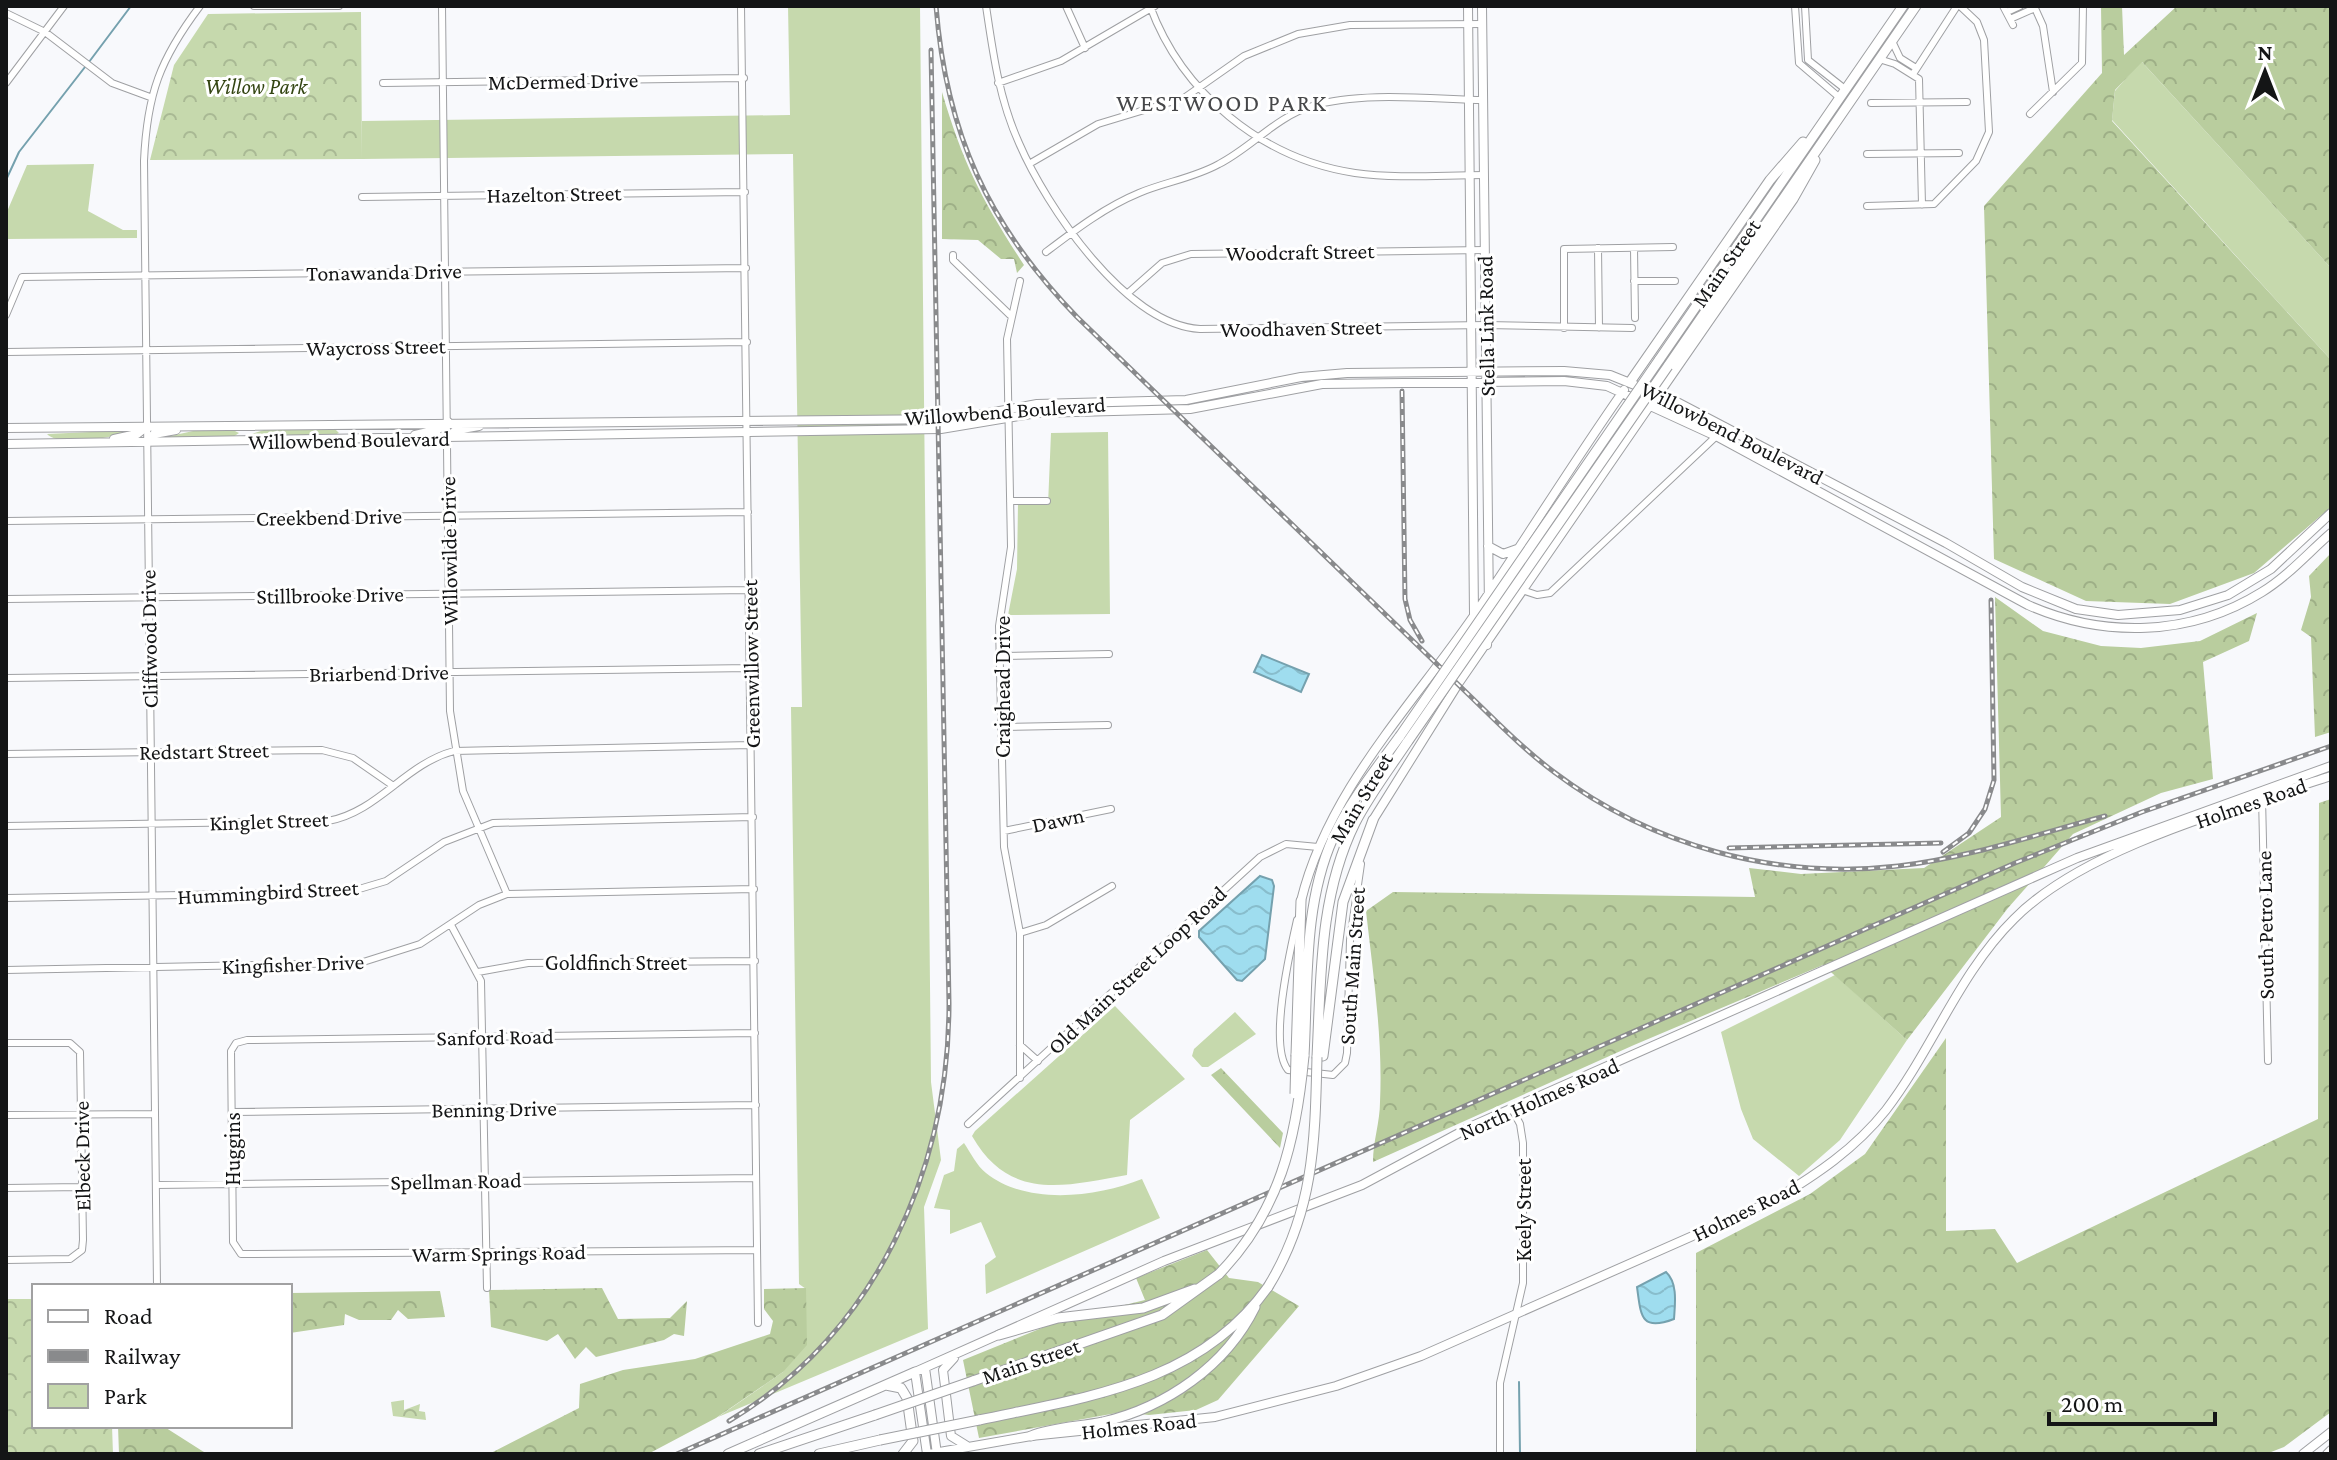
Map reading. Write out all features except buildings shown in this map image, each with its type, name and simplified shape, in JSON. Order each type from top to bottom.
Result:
[{"type":"highway","name":"Main Street","points":[[759,1454],[1162,1315],[1215,1277],[1266,1213],[1283,1176],[1294,1137],[1310,930],[1323,865],[1342,821],[1666,367],[1903,6]]},
{"type":"highway","name":"Main Street","points":[[1666,367],[1832,109],[1879,59],[1916,6]]},
{"type":"highway","points":[[1630,382],[1770,180],[1832,109]]},
{"type":"highway","points":[[1644,359],[1647,371],[1666,367],[1658,394]]},
{"type":"highway","name":"Main Street","points":[[819,1454],[1124,1389],[1156,1377],[1212,1344],[1261,1297],[1289,1250],[1303,1212],[1311,1177],[1320,1056],[1324,932],[1337,866],[1368,801],[1404,738]]},
{"type":"highway","points":[[1320,1056],[1343,902],[1373,820]]},
{"type":"highway","points":[[1300,1056],[1301,901]]},
{"type":"highway","points":[[999,1335],[1058,1318],[1143,1308],[1185,1294],[1215,1277]]},
{"type":"highway","points":[[1031,1436],[1105,1421],[1179,1389],[1220,1356],[1237,1337],[1261,1297]]},
{"type":"highway","points":[[728,1454],[920,1370]]},
{"type":"highway","points":[[886,1385],[901,1388],[907,1398],[913,1441],[903,1454]]},
{"type":"main road","name":"Stella Link Road","points":[[1468,6],[1474,616]]},
{"type":"main road","name":"Stella Link Road","points":[[1482,6],[1489,592],[1487,645]]},
{"type":"main road","name":"Willowbend Boulevard","points":[[1347,378],[1486,372],[1564,376],[1623,391],[1718,437],[2028,605],[2078,623],[2136,629],[2178,625],[2233,608],[2264,591],[2331,533]]},
{"type":"main road","name":"Willowbend Boulevard","points":[[6,444],[748,434],[836,425],[956,419],[1048,408],[1186,404],[1301,377],[1486,382],[1610,375],[1726,427],[1946,543],[2035,594],[2076,609],[2135,615],[2195,607],[2228,595],[2271,569],[2331,513]]},
{"type":"main road","name":"South Main Street","points":[[1301,901],[1318,847],[1351,786],[1474,616],[1630,382]]},
{"type":"main road","name":"South Main Street","points":[[1373,820],[1477,658],[1658,394]]},
{"type":"main road","points":[[1609,413],[1617,408],[1633,414],[1635,427]]},
{"type":"main road","name":"Willowbend Boulevard","points":[[6,428],[646,420],[789,420],[836,425]]},
{"type":"main road","points":[[646,420],[647,435]]},
{"type":"main road","points":[[748,434],[752,426],[789,420]]},
{"type":"main road","points":[[399,439],[437,430],[448,422]]},
{"type":"main road","points":[[448,438],[456,430],[504,422]]},
{"type":"main road","points":[[545,422],[545,437]]},
{"type":"main road","points":[[345,424],[346,440]]},
{"type":"main road","points":[[246,425],[246,441]]},
{"type":"main road","points":[[146,442],[154,434],[192,426]]},
{"type":"main road","points":[[94,443],[137,434],[146,427]]},
{"type":"main road","points":[[40,428],[40,443]]},
{"type":"main road","points":[[1788,475],[1794,464]]},
{"type":"main road","points":[[1848,506],[1855,495]]},
{"type":"main road","points":[[1473,504],[1488,504]]},
{"type":"main road","points":[[2306,537],[2315,548]]},
{"type":"main road","points":[[1941,557],[1946,543]]},
{"type":"main road","points":[[1488,546],[1503,554],[1517,549]]},
{"type":"main road","points":[[2028,605],[2035,594]]},
{"type":"main road","points":[[2228,595],[2233,608]]},
{"type":"main road","points":[[2135,615],[2136,629]]},
{"type":"main road","points":[[1454,644],[1477,658]]},
{"type":"main road","name":"Holmes Road","points":[[2077,858],[2331,766]]},
{"type":"main road","name":"Holmes Road","points":[[1031,1436],[1215,1417],[1372,1374],[1774,1200],[1824,1171],[1885,1111],[1979,965],[2011,921],[2039,896],[2081,869],[2262,799],[2331,776]]},
{"type":"main road","name":"North Holmes Road","points":[[999,1335],[1164,1261],[1362,1185],[1472,1126],[2077,858]]},
{"type":"main road","points":[[999,1335],[920,1370],[932,1454],[1031,1436]]},
{"type":"main road","points":[[960,1353],[942,1373],[950,1427],[953,1439],[960,1444],[977,1445]]},
{"type":"main road","points":[[2303,1454],[2331,1432]]},
{"type":"street","points":[[6,83],[64,6]]},
{"type":"street","name":"Cliffwood Drive","points":[[157,1284],[144,161],[150,97],[167,52],[200,6]]},
{"type":"street","points":[[254,6],[339,6]]},
{"type":"street","name":"Willowilde Drive","points":[[442,6],[454,751],[463,791],[507,894]]},
{"type":"street","name":"Greenwillow Street","points":[[741,6],[758,1323]]},
{"type":"street","name":"Woodhaven Street","points":[[986,6],[998,83],[1029,164],[1072,233],[1128,293],[1156,316],[1187,328],[1471,325],[1632,328]]},
{"type":"street","points":[[1066,6],[1085,48]]},
{"type":"street","points":[[1795,6],[1796,55],[1803,71],[1844,97]]},
{"type":"street","points":[[1805,6],[1811,65],[1844,97]]},
{"type":"street","points":[[1867,206],[1938,202],[1976,161],[1989,132],[1984,40],[1977,22],[1958,6],[1914,71]]},
{"type":"street","points":[[2008,16],[2020,6]]},
{"type":"street","points":[[2030,114],[2084,60],[2083,6]]},
{"type":"street","points":[[998,83],[1043,69],[1085,48],[1152,7],[1175,58],[1199,88],[1235,121],[1304,160],[1355,173],[1484,175]]},
{"type":"street","points":[[2008,16],[2035,7],[2043,26],[2053,92]]},
{"type":"street","points":[[6,13],[45,32],[96,72],[124,89],[150,97]]},
{"type":"street","points":[[1029,164],[1098,124],[1126,114],[1162,107],[1199,88],[1256,50],[1311,31],[1350,25],[1483,24]]},
{"type":"street","points":[[1796,38],[1806,38]]},
{"type":"street","points":[[1892,41],[1902,63]]},
{"type":"street","points":[[1879,59],[1902,63],[1919,79],[1922,205]]},
{"type":"street","name":"McDermed Drive","points":[[383,83],[744,78]]},
{"type":"street","points":[[1046,252],[1128,198],[1217,166],[1292,114],[1335,101],[1483,100]]},
{"type":"street","points":[[1871,103],[1967,102]]},
{"type":"street","points":[[1867,154],[1959,153]]},
{"type":"street","name":"Hazelton Street","points":[[362,197],[745,192]]},
{"type":"street","points":[[1564,328],[1564,249],[1673,247]]},
{"type":"street","points":[[1598,248],[1599,328]]},
{"type":"street","points":[[1634,248],[1635,318]]},
{"type":"street","name":"Woodcraft Street","points":[[1128,293],[1162,263],[1191,254],[1485,250]]},
{"type":"street","points":[[953,255],[953,260],[1010,315]]},
{"type":"street","name":"Tonawanda Drive","points":[[6,315],[22,277],[746,268]]},
{"type":"street","name":"Craighead Drive","points":[[1020,281],[1010,315],[1008,414],[1011,547],[1000,616],[1006,869],[1020,933],[1020,1078]]},
{"type":"street","points":[[1634,281],[1675,281]]},
{"type":"street","name":"Waycross Street","points":[[6,352],[747,342]]},
{"type":"street","points":[[1525,591],[1537,595],[1550,593],[1726,427]]},
{"type":"street","points":[[1010,501],[1047,501]]},
{"type":"street","name":"Creekbend Drive","points":[[6,521],[748,512]]},
{"type":"street","name":"Stillbrooke Drive","points":[[6,599],[750,590]]},
{"type":"street","points":[[1001,656],[1109,654]]},
{"type":"street","name":"Briarbend Drive","points":[[6,678],[751,668]]},
{"type":"street","points":[[1002,727],[1108,725]]},
{"type":"street","name":"Kinglet Street","points":[[6,826],[328,821],[355,813],[420,764],[454,751],[752,745]]},
{"type":"street","name":"Redstart Street","points":[[6,754],[322,750],[353,758],[392,785]]},
{"type":"street","name":"South Petro Lane","points":[[2262,789],[2268,1061]]},
{"type":"street","name":"Dawn","points":[[1004,831],[1111,809]]},
{"type":"street","name":"Hummingbird Street","points":[[6,898],[335,894],[362,890],[386,881],[444,842],[478,827],[529,819],[753,817]]},
{"type":"street","name":"South Main Street","points":[[1301,901],[1290,952],[1279,1053],[1288,1070],[1333,1075],[1345,1063],[1347,1053],[1352,907],[1373,820]]},
{"type":"street","name":"Old Main Street Loop Road","points":[[968,1124],[1260,857],[1286,844],[1318,847]]},
{"type":"street","points":[[1020,933],[1046,925],[1112,886]]},
{"type":"street","name":"Kingfisher Drive","points":[[6,970],[360,963],[409,949],[479,905],[507,894],[754,889]]},
{"type":"street","points":[[451,925],[478,972],[483,1037],[487,1288]]},
{"type":"street","name":"Goldfinch Street","points":[[478,972],[528,963],[755,961]]},
{"type":"street","name":"Sanford Road","points":[[236,1043],[755,1033]]},
{"type":"street","name":"Elbeck Drive","points":[[6,1043],[73,1045],[81,1058],[82,1187],[82,1250],[65,1259],[6,1260]]},
{"type":"street","name":"Huggins","points":[[236,1043],[231,1051],[233,1242],[241,1254]]},
{"type":"street","points":[[1020,1045],[1038,1061]]},
{"type":"street","name":"Benning Drive","points":[[232,1112],[756,1105]]},
{"type":"street","name":"Keely Street","points":[[1500,1454],[1500,1383],[1518,1313],[1523,1270],[1523,1143],[1520,1124],[1512,1109]]},
{"type":"street","points":[[6,1115],[155,1114]]},
{"type":"street","name":"Spellman Road","points":[[156,1185],[756,1178]]},
{"type":"street","points":[[6,1188],[82,1187]]},
{"type":"street","name":"Warm Springs Road","points":[[241,1254],[757,1250]]},
{"type":"green space","points":[[788,6],[920,6],[931,1082],[941,1160],[924,1207],[928,1329],[718,1417],[783,1372],[806,1289],[799,1284],[791,707],[802,707],[793,154],[362,159],[362,121],[790,115]]},
{"type":"green space","points":[[2101,6],[2122,6],[2124,55],[2177,6],[2331,6],[2331,268],[2142,62],[2115,90],[2112,121],[2331,360],[2331,507],[2254,573],[2170,604],[2086,601],[1994,559],[1984,206],[2102,73]]},
{"type":"green space","name":"Willow Park","points":[[361,12],[362,159],[150,160],[174,65],[208,14]]},
{"type":"green space","points":[[2141,61],[2331,268],[2331,360],[2112,120],[2115,91]]},
{"type":"green space","points":[[942,92],[976,182],[1024,265],[1017,273],[1014,259],[1001,259],[978,240],[942,239]]},
{"type":"green space","points":[[94,164],[88,211],[123,230],[137,230],[137,238],[6,239],[6,214],[27,165]]},
{"type":"green space","points":[[333,427],[339,433],[332,436],[252,434],[270,428]]},
{"type":"green space","points":[[229,428],[239,433],[233,437],[157,439],[202,429]]},
{"type":"green space","points":[[134,430],[115,436],[75,441],[47,434]]},
{"type":"green space","points":[[1108,432],[1110,614],[1008,615],[1017,569],[1018,503],[1048,505],[1051,433]]},
{"type":"green space","points":[[2331,553],[2331,732],[2315,737],[2311,637],[2301,630],[2311,597],[2309,576]]},
{"type":"green space","points":[[1995,597],[2043,631],[2101,646],[2141,648],[2200,641],[2257,613],[2249,641],[2203,662],[2213,779],[2161,793],[2073,834],[2008,908],[1907,1040],[1823,965],[1634,1045],[1373,1162],[1381,1078],[1377,1006],[1366,911],[1393,892],[1755,897],[1749,868],[1801,874],[1924,868],[2001,817]]},
{"type":"green space","points":[[2331,799],[2331,1412],[2284,1447],[2266,1454],[1696,1454],[1696,1253],[1810,1194],[1865,1154],[1946,1038],[1946,1231],[1995,1229],[2017,1263],[2318,1119],[2319,803]]},
{"type":"green space","points":[[1835,975],[1907,1040],[1840,1140],[1799,1176],[1753,1139],[1741,1109],[1721,1032]]},
{"type":"green space","points":[[1115,1006],[1185,1079],[1130,1120],[1127,1175],[1060,1185],[1021,1180],[1003,1171],[987,1157],[972,1136],[975,1131]]},
{"type":"green space","points":[[1235,1012],[1256,1034],[1208,1067],[1202,1067],[1192,1056],[1194,1049]]},
{"type":"green space","points":[[1221,1068],[1283,1133],[1280,1148],[1211,1075]]},
{"type":"green space","points":[[964,1143],[986,1173],[1021,1190],[1042,1194],[1084,1194],[1142,1179],[1160,1218],[986,1294],[985,1265],[996,1257],[981,1222],[950,1234],[950,1210],[934,1208],[944,1175],[954,1171],[957,1149]]},
{"type":"green space","points":[[1207,1250],[1229,1278],[1258,1282],[1299,1306],[1218,1400],[1196,1410],[1149,1415],[1122,1412],[979,1438],[963,1360],[1059,1321],[1145,1300],[1136,1278]]},
{"type":"green space","points":[[602,1288],[618,1319],[670,1318],[687,1301],[684,1336],[674,1334],[664,1340],[596,1357],[586,1347],[575,1359],[558,1334],[547,1341],[491,1327],[489,1290]]},
{"type":"green space","points":[[806,1288],[807,1345],[783,1372],[716,1418],[648,1454],[489,1454],[579,1408],[580,1384],[623,1370],[695,1359],[770,1334],[773,1321],[764,1309],[764,1289]]},
{"type":"green space","points":[[440,1291],[445,1317],[408,1319],[398,1310],[391,1320],[359,1320],[345,1314],[344,1325],[292,1333],[292,1293]]},
{"type":"green space","points":[[6,1299],[32,1299],[32,1428],[112,1428],[113,1454],[6,1454]]},
{"type":"green space","points":[[404,1400],[404,1410],[420,1404],[419,1411],[425,1412],[426,1420],[393,1416],[391,1402]]},
{"type":"green space","points":[[118,1428],[166,1428],[207,1454],[119,1454]]},
{"type":"water","points":[[1262,655],[1309,674],[1301,692],[1254,672]]},
{"type":"water","points":[[1260,876],[1272,880],[1274,886],[1265,959],[1242,981],[1237,980],[1199,937],[1199,931]]},
{"type":"water","points":[[1666,1272],[1674,1288],[1674,1319],[1663,1323],[1648,1322],[1642,1313],[1637,1287]]},
{"type":"waterway","points":[[89,62],[131,6]]},
{"type":"waterway","points":[[6,180],[19,152],[85,67]]},
{"type":"waterway","points":[[1519,1382],[1520,1454]]},
{"type":"railway","points":[[936,6],[950,95],[977,175],[996,212],[1046,282],[1077,317],[1499,724],[1554,772],[1592,798],[1674,838],[1761,862],[1807,868],[1852,869],[1924,862],[2003,845],[2105,816]]},
{"type":"railway","points":[[729,1421],[781,1385],[825,1342],[863,1294],[894,1242],[918,1185],[935,1126],[946,1065],[949,1003],[931,50]]},
{"type":"railway","points":[[1402,391],[1405,599],[1410,620],[1422,641]]},
{"type":"railway","points":[[1943,852],[1969,833],[1985,809],[1994,780],[1991,600]]},
{"type":"railway","points":[[677,1454],[2015,863],[2142,812],[2331,746]]},
{"type":"railway","points":[[1729,848],[1941,843]]},
{"type":"district","name":"WESTWOOD PARK","points":[[1222,102]]}]
